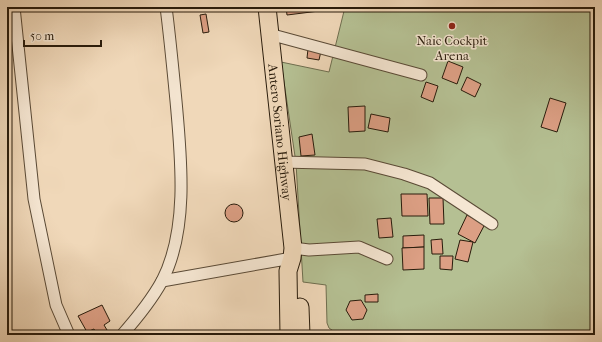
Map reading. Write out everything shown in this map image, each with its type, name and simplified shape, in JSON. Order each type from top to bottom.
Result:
[{"type":"main road","name":"Antero Soriano Highway","points":[[267,7],[282,162],[293,253],[298,270],[301,335]]},
{"type":"main road","name":"Antero Soriano Highway","points":[[288,335],[288,271],[293,253]]},
{"type":"street","points":[[14,7],[34,200],[56,305],[69,335]]},
{"type":"street","points":[[122,335],[142,312],[162,280],[173,250],[181,200],[181,157],[166,7]]},
{"type":"street","points":[[269,34],[421,75]]},
{"type":"street","points":[[282,162],[365,164],[404,174],[430,183],[492,224]]},
{"type":"street","points":[[162,280],[309,250],[359,247],[387,260]]},
{"type":"green space","points":[[345,7],[595,7],[595,335],[339,335],[329,328],[327,323],[326,285],[303,282],[296,163],[281,62],[329,72]]},
{"type":"building","points":[[286,7],[318,7],[319,11],[287,15]]},
{"type":"building","points":[[206,14],[209,32],[203,33],[200,15]]},
{"type":"building","points":[[308,49],[321,51],[319,60],[307,58]]},
{"type":"building","points":[[448,61],[463,67],[457,84],[442,78]]},
{"type":"building","points":[[467,77],[481,84],[475,97],[461,90]]},
{"type":"building","points":[[426,82],[438,86],[433,102],[421,97]]},
{"type":"building","points":[[550,98],[566,103],[557,132],[541,127]]},
{"type":"building","points":[[365,106],[365,131],[349,132],[348,107]]},
{"type":"building","points":[[371,114],[390,118],[388,132],[368,128]]},
{"type":"building","points":[[312,134],[315,155],[301,156],[299,137]]},
{"type":"building","points":[[401,194],[427,194],[428,216],[402,216]]},
{"type":"building","points":[[429,198],[443,198],[444,224],[430,224]]},
{"type":"building","points":[[234,204],[240,207],[243,213],[240,219],[234,222],[228,219],[225,213],[228,207]]},
{"type":"building","points":[[467,215],[485,224],[475,243],[458,234]]},
{"type":"building","points":[[391,218],[393,237],[379,238],[377,219]]},
{"type":"building","points":[[424,235],[424,247],[403,248],[403,236]]},
{"type":"building","points":[[442,239],[443,254],[432,254],[431,240]]},
{"type":"building","points":[[460,240],[473,242],[468,262],[455,259]]},
{"type":"building","points":[[424,247],[424,269],[403,270],[402,248]]},
{"type":"building","points":[[440,256],[453,256],[452,270],[440,269]]},
{"type":"building","points":[[378,294],[378,302],[365,302],[365,295]]},
{"type":"building","points":[[361,300],[367,310],[363,319],[352,320],[346,310],[350,301]]},
{"type":"building","points":[[102,305],[110,321],[104,325],[110,335],[97,335],[94,329],[87,332],[78,316]]},
{"type":"place","name":"Naic Cockpit Arena","points":[[452,26]]}]
